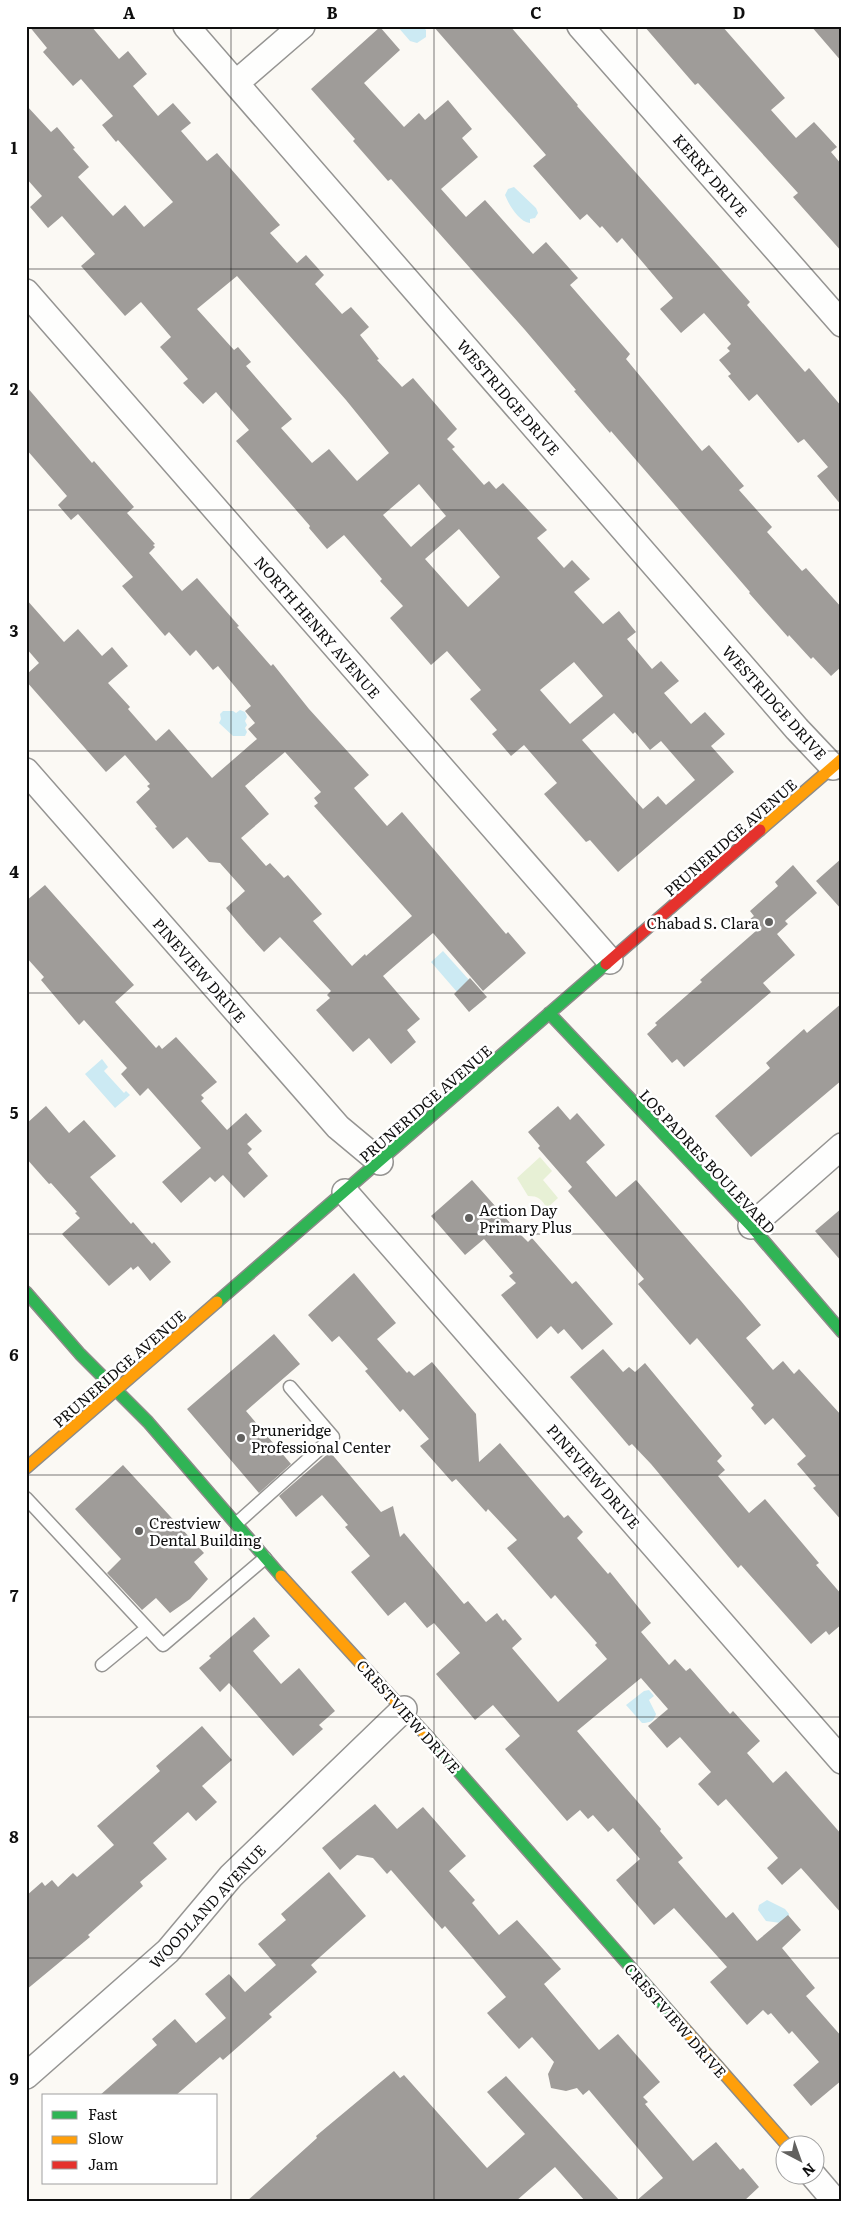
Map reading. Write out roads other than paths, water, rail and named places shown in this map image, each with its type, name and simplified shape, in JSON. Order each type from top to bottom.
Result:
[{"type":"street","name":"WESTRIDGE DRIVE","points":[[186,26],[797,729],[837,763]]},
{"type":"street","points":[[236,83],[302,26]]},
{"type":"street","name":"KERRY DRIVE","points":[[580,26],[842,324]]},
{"type":"street","name":"NORTH HENRY AVENUE","points":[[26,292],[610,961]]},
{"type":"street","name":"PRUNERIDGE AVENUE","points":[[26,1468],[837,763]]},
{"type":"street","name":"PINEVIEW DRIVE","points":[[26,771],[338,1127],[380,1162]]},
{"type":"street","name":"LOS PADRES BOULEVARD","points":[[549,1013],[751,1226],[842,1332]]},
{"type":"street","points":[[751,1226],[842,1146]]},
{"type":"street","name":"PINEVIEW DRIVE","points":[[345,1192],[842,1761]]},
{"type":"street","name":"CRESTVIEW DRIVE","points":[[26,1292],[80,1354],[148,1422],[237,1523],[265,1558],[404,1709],[777,2134]]},
{"type":"street","name":"WOODLAND AVENUE","points":[[26,2076],[168,1951],[231,1876],[404,1709]]},
{"type":"street","points":[[821,2184],[835,2201]]},
{"type":"lane","points":[[237,1523],[333,1437],[290,1387]]},
{"type":"lane","points":[[26,1498],[163,1645],[265,1558]]},
{"type":"lane","points":[[102,1665],[147,1628]]},
{"type":"water","points":[[397,26],[422,26],[426,30],[426,37],[417,43],[410,41]]},
{"type":"water","points":[[514,187],[536,208],[538,213],[535,218],[530,219],[530,223],[518,216],[505,195],[508,189]]},
{"type":"water","points":[[240,710],[245,712],[247,717],[245,728],[247,732],[245,736],[233,736],[219,723],[221,719],[220,714],[223,711],[233,711],[236,713]]},
{"type":"water","points":[[443,951],[470,981],[457,992],[431,962]]},
{"type":"water","points":[[102,1059],[108,1067],[104,1071],[124,1093],[126,1091],[130,1095],[115,1108],[85,1074]]},
{"type":"water","points":[[649,1690],[654,1696],[649,1700],[656,1714],[651,1721],[642,1723],[626,1705],[644,1691]]},
{"type":"water","points":[[767,1900],[785,1909],[789,1914],[788,1919],[781,1923],[766,1921],[758,1910],[759,1905]]},
{"type":"place","name":"Chabad S. Clara","points":[[769,922]]},
{"type":"place","name":"Action Day Primary Plus","points":[[469,1218]]},
{"type":"place","name":"Pruneridge Professional Center","points":[[241,1438]]},
{"type":"place","name":"Crestview Dental Building","points":[[139,1531]]}]
